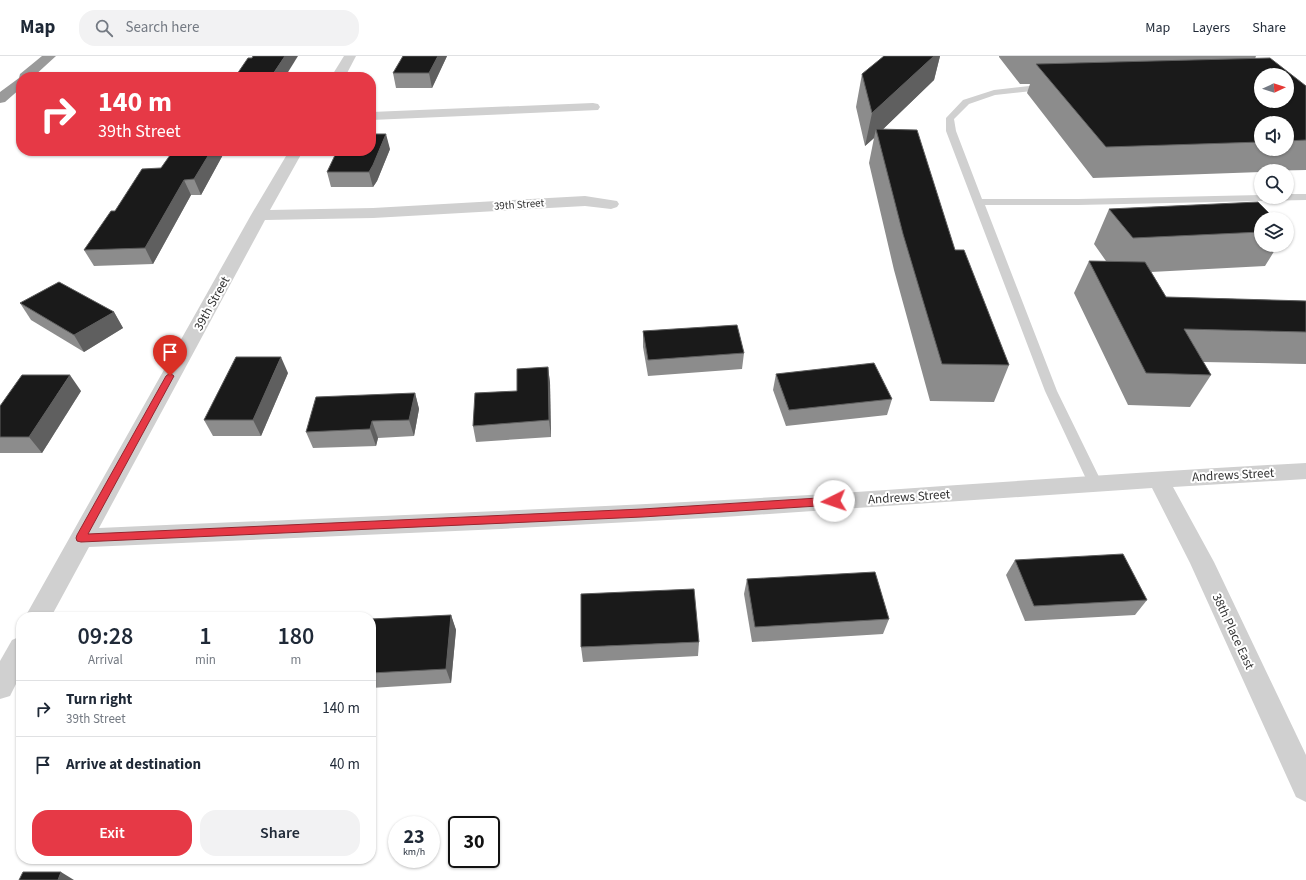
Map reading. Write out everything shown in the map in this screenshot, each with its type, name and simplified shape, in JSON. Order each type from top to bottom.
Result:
[{"type":"highway","points":[[31,72],[50,56]]},
{"type":"highway","points":[[0,99],[16,85]]},
{"type":"street","points":[[341,72],[350,56]]},
{"type":"street","points":[[376,116],[593,107]]},
{"type":"street","name":"39th Street","points":[[41,612],[259,214],[293,156]]},
{"type":"street","name":"39th Street","points":[[259,214],[373,213],[585,201],[611,204]]},
{"type":"street","name":"Andrews Street","points":[[81,538],[642,513],[1025,489],[1158,478],[1306,470]]},
{"type":"street","name":"38th Place East","points":[[1158,478],[1202,562],[1306,786]]},
{"type":"street","points":[[0,687],[16,657]]},
{"type":"lane","points":[[1058,87],[1018,89],[994,93],[966,102],[950,118],[951,131],[1051,391],[1094,483]]},
{"type":"lane","points":[[979,202],[1078,202],[1306,197]]},
{"type":"building","points":[[253,56],[285,56],[274,72],[238,72],[248,58],[252,58]]},
{"type":"building","points":[[403,56],[438,56],[429,73],[393,73]]},
{"type":"building","points":[[884,56],[934,56],[872,113],[862,74]]},
{"type":"building","points":[[1270,58],[1283,68],[1254,68],[1254,108],[1294,108],[1294,77],[1306,86],[1306,140],[1294,141],[1294,116],[1254,116],[1254,142],[1106,147],[1036,64]]},
{"type":"building","points":[[876,129],[917,130],[955,250],[964,250],[1009,365],[942,364],[903,234]]},
{"type":"building","points":[[376,134],[386,134],[369,172],[327,172],[335,156],[376,156]]},
{"type":"building","points":[[169,156],[208,156],[194,179],[184,180],[145,248],[84,250],[111,211],[115,211],[142,169],[161,168]]},
{"type":"building","points":[[1254,202],[1254,204],[1260,204],[1268,212],[1254,212],[1254,232],[1133,238],[1109,209]]},
{"type":"building","points":[[1089,261],[1145,262],[1166,297],[1306,301],[1306,332],[1184,329],[1211,375],[1146,373]]},
{"type":"building","points":[[59,282],[114,312],[74,335],[20,303]]},
{"type":"building","points":[[737,325],[744,353],[648,360],[643,331]]},
{"type":"building","points":[[236,357],[281,357],[253,420],[204,420]]},
{"type":"building","points":[[874,363],[892,399],[789,410],[776,374]]},
{"type":"building","points":[[548,367],[549,420],[473,426],[475,393],[517,391],[517,369]]},
{"type":"building","points":[[22,375],[70,375],[29,437],[0,437],[0,406]]},
{"type":"building","points":[[415,393],[409,420],[372,421],[370,429],[306,432],[316,397]]},
{"type":"building","points":[[1123,554],[1147,600],[1034,606],[1015,560]]},
{"type":"building","points":[[875,572],[889,619],[755,627],[747,579]]},
{"type":"building","points":[[694,589],[699,642],[581,647],[581,594]]},
{"type":"building","points":[[451,615],[446,669],[376,673],[376,619]]},
{"type":"building","points":[[23,872],[61,872],[58,880],[19,880]]},
{"type":"route","points":[[170,376],[81,538],[642,513],[834,501]]}]
